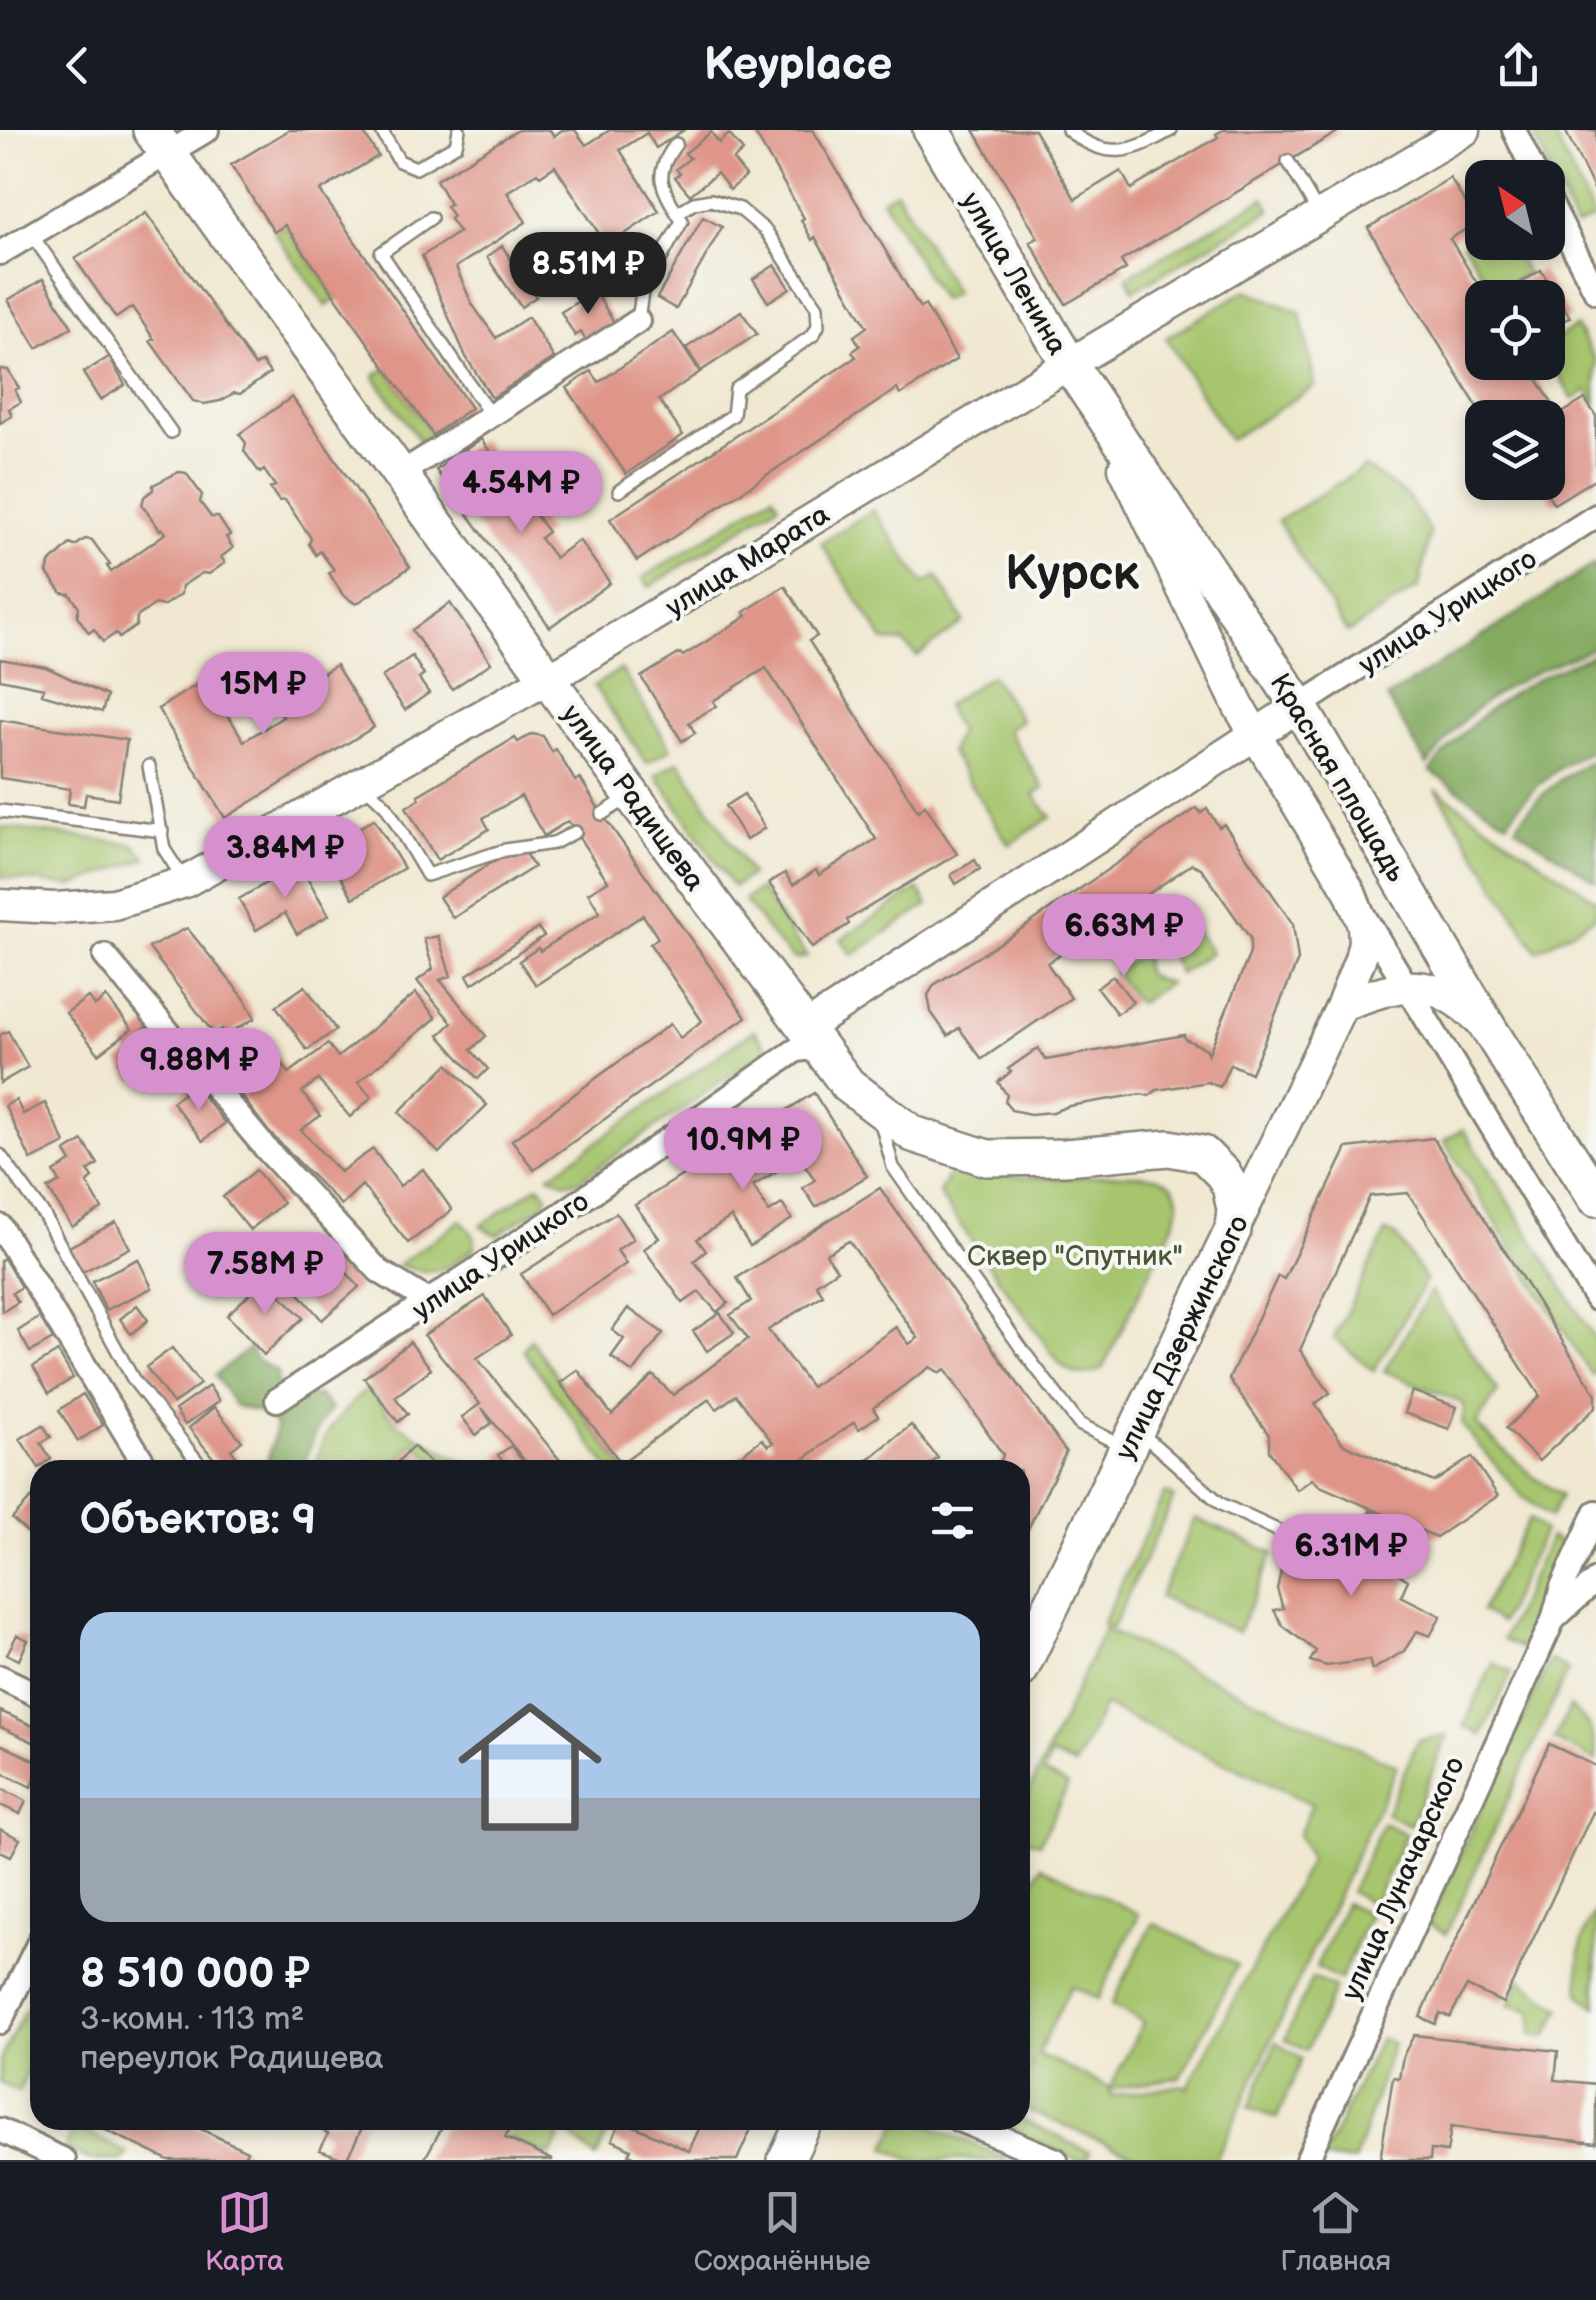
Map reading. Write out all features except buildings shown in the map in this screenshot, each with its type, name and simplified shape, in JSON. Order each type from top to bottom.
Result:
[{"type":"main road","name":"улица Ленина","points":[[930,130],[1069,364]]},
{"type":"main road","name":"улица Марата","points":[[0,904],[55,908],[114,904],[185,882],[548,680],[1069,364],[1465,130]]},
{"type":"main road","name":"улица Радищева","points":[[160,142],[548,680],[848,1085],[914,1134],[987,1158],[1170,1148],[1208,1156],[1230,1186],[1233,1230]]},
{"type":"main road","name":"Красная площадь","points":[[1069,364],[1299,706],[1487,1026],[1596,1198]]},
{"type":"main road","name":"улица Дзержинского","points":[[1030,1649],[1342,1005],[1364,942],[1363,924],[1350,892],[1239,707],[1136,492],[1069,364]]},
{"type":"main road","name":"улица Урицкого","points":[[814,1037],[1299,706]]},
{"type":"main road","points":[[1342,1005],[1404,985],[1431,988],[1487,1026]]},
{"type":"main road","points":[[786,2160],[800,2130]]},
{"type":"street","points":[[0,253],[160,142],[207,130]]},
{"type":"street","points":[[1514,130],[1528,160]]},
{"type":"street","points":[[1565,231],[1596,292]]},
{"type":"street","points":[[400,474],[638,321]]},
{"type":"street","name":"улица Урицкого","points":[[1299,706],[1596,516]]},
{"type":"street","points":[[1350,892],[1596,1299]]},
{"type":"street","points":[[105,956],[266,1150],[380,1271],[430,1302]]},
{"type":"street","name":"улица Урицкого","points":[[277,1400],[430,1302],[814,1037]]},
{"type":"street","points":[[0,1226],[142,1460]]},
{"type":"street","name":"улица Луначарского","points":[[1307,2160],[1553,1620],[1562,1587],[1596,1512]]},
{"type":"street","points":[[1553,1620],[1596,1580]]},
{"type":"street","points":[[0,1677],[30,1691]]},
{"type":"street","points":[[0,2022],[30,1960]]},
{"type":"street","points":[[0,2130],[64,2160]]},
{"type":"street","points":[[983,2130],[1056,2160]]},
{"type":"lane","points":[[381,130],[399,161],[416,168],[456,145],[459,130]]},
{"type":"lane","points":[[1068,130],[1084,142],[1113,152],[1144,146],[1171,130]]},
{"type":"lane","points":[[638,321],[642,292],[682,221],[660,179],[663,162],[676,144]]},
{"type":"lane","points":[[1288,162],[1320,216]]},
{"type":"lane","points":[[619,491],[733,415],[736,389],[807,341],[818,326],[817,307],[812,298],[766,231],[740,209],[711,200],[694,203],[677,213]]},
{"type":"lane","points":[[431,218],[380,253],[491,416]]},
{"type":"lane","points":[[31,234],[171,432]]},
{"type":"lane","points":[[149,766],[164,849],[185,882]]},
{"type":"lane","points":[[364,784],[386,806],[427,875],[504,850],[554,843],[575,832]]},
{"type":"lane","points":[[602,814],[632,795]]},
{"type":"lane","points":[[0,810],[162,831]]},
{"type":"lane","points":[[876,1106],[894,1167],[1079,1424],[1132,1438],[1221,1504],[1283,1533]]},
{"type":"lane","points":[[0,1155],[47,1220],[133,1379],[197,1460]]},
{"type":"green space","points":[[1552,130],[1594,218],[1575,227],[1565,205],[1565,160],[1545,160],[1532,131]]},
{"type":"green space","points":[[896,191],[955,292],[941,300],[882,199]]},
{"type":"green space","points":[[1264,198],[1271,210],[1134,290],[1127,277]]},
{"type":"green space","points":[[285,225],[337,299],[326,306],[274,232]]},
{"type":"green space","points":[[1474,260],[1519,260],[1527,273],[1515,280],[1486,280]]},
{"type":"green space","points":[[1246,290],[1301,313],[1315,386],[1229,440],[1166,338]]},
{"type":"green space","points":[[1576,327],[1596,360],[1596,404],[1587,390],[1573,400],[1561,380],[1565,380],[1565,334]]},
{"type":"green space","points":[[386,368],[433,435],[421,443],[374,376]]},
{"type":"green space","points":[[1365,467],[1409,498],[1430,532],[1419,587],[1347,633],[1278,521]]},
{"type":"green space","points":[[773,495],[779,504],[649,587],[643,578]]},
{"type":"green space","points":[[873,510],[924,584],[937,576],[964,622],[917,656],[903,642],[884,641],[821,543]]},
{"type":"green space","points":[[1596,563],[1596,647],[1496,694],[1462,722],[1427,765],[1387,698]]},
{"type":"green space","points":[[1596,653],[1596,749],[1546,779],[1507,822],[1430,771],[1467,729],[1504,699],[1545,675]]},
{"type":"green space","points":[[621,669],[671,749],[647,763],[594,686]]},
{"type":"green space","points":[[991,675],[1021,720],[1007,730],[1044,788],[1034,795],[1051,817],[1009,845],[950,752],[958,731],[945,706]]},
{"type":"green space","points":[[1596,759],[1596,881],[1515,827],[1551,788]]},
{"type":"green space","points":[[679,761],[751,875],[733,887],[656,775]]},
{"type":"green space","points":[[1436,789],[1596,900],[1596,916],[1537,951]]},
{"type":"green space","points":[[0,827],[133,844],[147,858],[72,886],[0,877]]},
{"type":"green space","points":[[760,889],[807,957],[794,959],[744,900]]},
{"type":"green space","points":[[918,889],[928,905],[852,955],[841,939]]},
{"type":"green space","points":[[1189,922],[1211,952],[1179,974],[1169,951],[1150,947]]},
{"type":"green space","points":[[1146,950],[1144,969],[1148,976],[1168,983],[1138,1004],[1114,972]]},
{"type":"green space","points":[[754,1030],[768,1049],[578,1181],[566,1182],[549,1176]]},
{"type":"green space","points":[[1463,1129],[1596,1340],[1596,1373],[1592,1376],[1444,1141]]},
{"type":"green space","name":"Сквер \"Спутник\"","points":[[955,1169],[1036,1178],[1143,1175],[1164,1180],[1173,1187],[1178,1203],[1175,1220],[1103,1368],[1081,1375],[1060,1364],[941,1198],[939,1193]]},
{"type":"green space","points":[[539,1185],[547,1195],[546,1203],[497,1235],[480,1226]]},
{"type":"green space","points":[[461,1220],[474,1236],[475,1248],[432,1272],[398,1265]]},
{"type":"green space","points":[[1386,1232],[1396,1236],[1426,1280],[1374,1371],[1334,1338]]},
{"type":"green space","points":[[1431,1291],[1498,1391],[1476,1425],[1536,1479],[1561,1495],[1550,1518],[1523,1497],[1468,1433],[1462,1423],[1462,1403],[1384,1371]]},
{"type":"green space","points":[[531,1339],[618,1460],[603,1460],[523,1350]]},
{"type":"green space","points":[[250,1348],[256,1359],[277,1372],[278,1391],[319,1396],[331,1408],[318,1427],[305,1460],[268,1460],[276,1427],[267,1414],[235,1406],[215,1375]]},
{"type":"green space","points":[[367,1388],[396,1423],[460,1460],[433,1460],[414,1442],[398,1460],[317,1460],[321,1445]]},
{"type":"green space","points":[[1165,1493],[1174,1498],[1112,1628],[1102,1624]]},
{"type":"green space","points":[[1195,1518],[1273,1553],[1238,1632],[1159,1597]]},
{"type":"green space","points":[[1529,1519],[1544,1531],[1501,1623],[1481,1611]]},
{"type":"green space","points":[[1550,1537],[1569,1548],[1522,1649],[1503,1640]]},
{"type":"green space","points":[[1104,1629],[1397,1766],[1216,2160],[1146,2160],[1030,2111],[1030,1888],[1041,1866],[1139,1914],[1098,1999],[1071,1986],[1038,2054],[1110,2088],[1143,2022],[1111,2005],[1153,1923],[1237,1965],[1181,2077],[1110,2089],[1111,2096],[1182,2085],[1187,2088],[1310,1860],[1298,1835],[1312,1804],[1104,1706],[1075,1766],[1051,1755],[1043,1773],[1068,1785],[1040,1843],[1030,1840],[1030,1790]]},
{"type":"green space","points":[[1550,1660],[1568,1670],[1446,1934],[1428,1924]]},
{"type":"green space","points":[[1493,1663],[1512,1672],[1482,1735],[1464,1726]]},
{"type":"green space","points":[[1570,1707],[1590,1730],[1596,1761],[1554,1740]]},
{"type":"green space","points":[[1447,1736],[1410,1825],[1386,1814],[1418,1740]]},
{"type":"green space","points":[[1383,1823],[1406,1834],[1373,1904],[1350,1892]]},
{"type":"green space","points":[[1345,1903],[1369,1914],[1340,1980],[1316,1967]]},
{"type":"green space","points":[[1596,1911],[1596,2007],[1580,1994],[1579,1972],[1582,1940]]},
{"type":"green space","points":[[1312,1978],[1335,1988],[1306,2051],[1285,2039]]},
{"type":"green space","points":[[1520,1979],[1561,2009],[1546,2037],[1532,2035],[1532,2011],[1509,2005]]},
{"type":"green space","points":[[25,2010],[30,2012],[30,2067],[18,2092],[0,2083],[0,2060]]},
{"type":"green space","points":[[1380,2038],[1393,2044],[1355,2160],[1322,2160]]},
{"type":"green space","points":[[1276,2042],[1302,2059],[1277,2118],[1249,2108]]},
{"type":"green space","points":[[1030,2124],[1090,2152],[1087,2160],[1077,2160],[1012,2130],[1030,2130]]},
{"type":"green space","points":[[72,2130],[82,2130],[127,2153],[124,2160],[89,2160],[65,2149]]},
{"type":"green space","points":[[513,2130],[552,2130],[560,2138],[551,2156],[509,2138]]},
{"type":"green space","points":[[564,2130],[609,2130],[596,2158]]},
{"type":"green space","points":[[894,2130],[942,2130],[1009,2160],[911,2160],[886,2148]]},
{"type":"district","name":"Курск","points":[[1072,572]]}]
